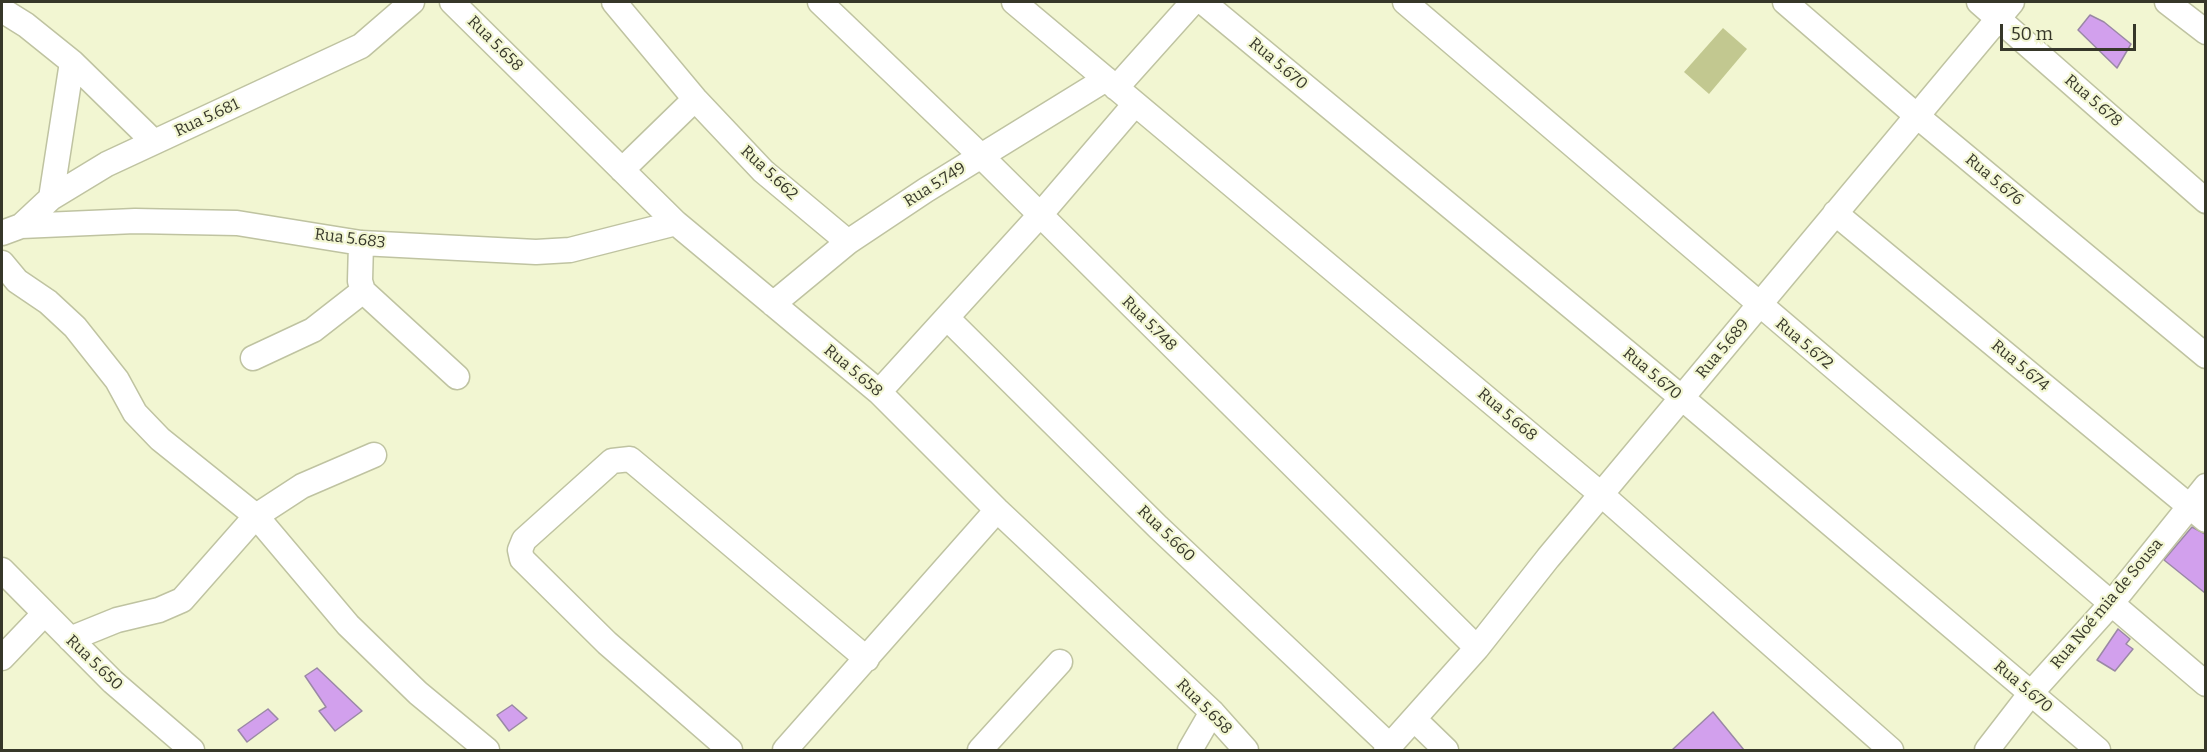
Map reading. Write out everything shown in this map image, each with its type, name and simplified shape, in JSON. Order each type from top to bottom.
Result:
[{"type":"street","name":"Rua 5.681","points":[[11,230],[51,198],[107,164],[361,46],[412,2]]},
{"type":"street","name":"Rua 5.658","points":[[452,2],[676,223],[879,392],[997,510],[1212,712],[1246,750]]},
{"type":"street","name":"Rua 5.662","points":[[614,2],[695,99],[763,171],[848,242]]},
{"type":"street","name":"Rua 5.748","points":[[820,2],[981,156],[1477,648]]},
{"type":"street","points":[[1014,2],[1111,84]]},
{"type":"street","name":"Rua 5.749","points":[[773,304],[848,242],[981,156],[1111,84],[1193,2]]},
{"type":"street","name":"Rua 5.670","points":[[1203,2],[1682,398],[2098,750]]},
{"type":"street","name":"Rua 5.672","points":[[1405,2],[2205,684]]},
{"type":"street","name":"Rua 5.676","points":[[1785,2],[1917,116],[2205,356]]},
{"type":"street","name":"Rua 5.678","points":[[1979,2],[2005,10],[2205,201]]},
{"type":"street","points":[[2168,2],[2205,32]]},
{"type":"street","points":[[2,10],[26,25],[72,62],[154,142]]},
{"type":"street","name":"Rua 5.689","points":[[1388,748],[1477,648],[2005,10]]},
{"type":"street","points":[[51,198],[72,62]]},
{"type":"street","name":"Rua 5.668","points":[[1111,84],[1602,495],[1891,750]]},
{"type":"street","points":[[622,170],[695,99]]},
{"type":"street","points":[[879,392],[1040,215],[1135,104]]},
{"type":"street","name":"Rua 5.674","points":[[1835,213],[2197,513]]},
{"type":"street","name":"Rua 5.683","points":[[11,230],[135,221],[237,224],[361,243],[502,252],[570,250],[676,223]]},
{"type":"street","points":[[361,243],[360,281],[363,291],[457,377]]},
{"type":"street","points":[[2,264],[17,281],[48,302],[75,327],[112,373],[135,413],[160,439],[256,516],[348,625],[418,693],[487,750]]},
{"type":"street","points":[[253,358],[313,330],[363,291]]},
{"type":"street","name":"Rua 5.660","points":[[947,318],[1158,527],[1388,748]]},
{"type":"street","points":[[70,639],[117,620],[159,610],[182,600],[256,516],[302,486],[374,455]]},
{"type":"street","points":[[730,750],[607,643],[522,559],[520,550],[524,540],[612,461],[630,459],[867,659]]},
{"type":"street","name":"Rua Noé mia de Sousa","points":[[1988,750],[2031,693],[2197,513],[2205,486]]},
{"type":"street","points":[[785,750],[997,510]]},
{"type":"street","name":"Rua 5.650","points":[[2,570],[112,682],[192,750]]},
{"type":"street","points":[[2,658],[44,614]]},
{"type":"street","points":[[980,750],[1060,662]]},
{"type":"street","points":[[1190,750],[1212,712]]},
{"type":"street","points":[[1414,719],[1446,750]]},
{"type":"green space","points":[[1723,28],[1747,49],[1709,94],[1684,72]]},
{"type":"building","points":[[2090,15],[2104,22],[2131,44],[2117,68],[2078,30]]},
{"type":"building","points":[[2192,527],[2205,534],[2205,593],[2164,560]]},
{"type":"building","points":[[2118,629],[2130,639],[2126,644],[2133,649],[2115,671],[2097,660]]},
{"type":"building","points":[[317,668],[362,711],[335,731],[319,711],[326,707],[305,676]]},
{"type":"building","points":[[512,705],[527,718],[509,731],[497,715]]},
{"type":"building","points":[[268,709],[278,719],[247,742],[238,730]]},
{"type":"building","points":[[1713,712],[1744,750],[1672,750]]}]
